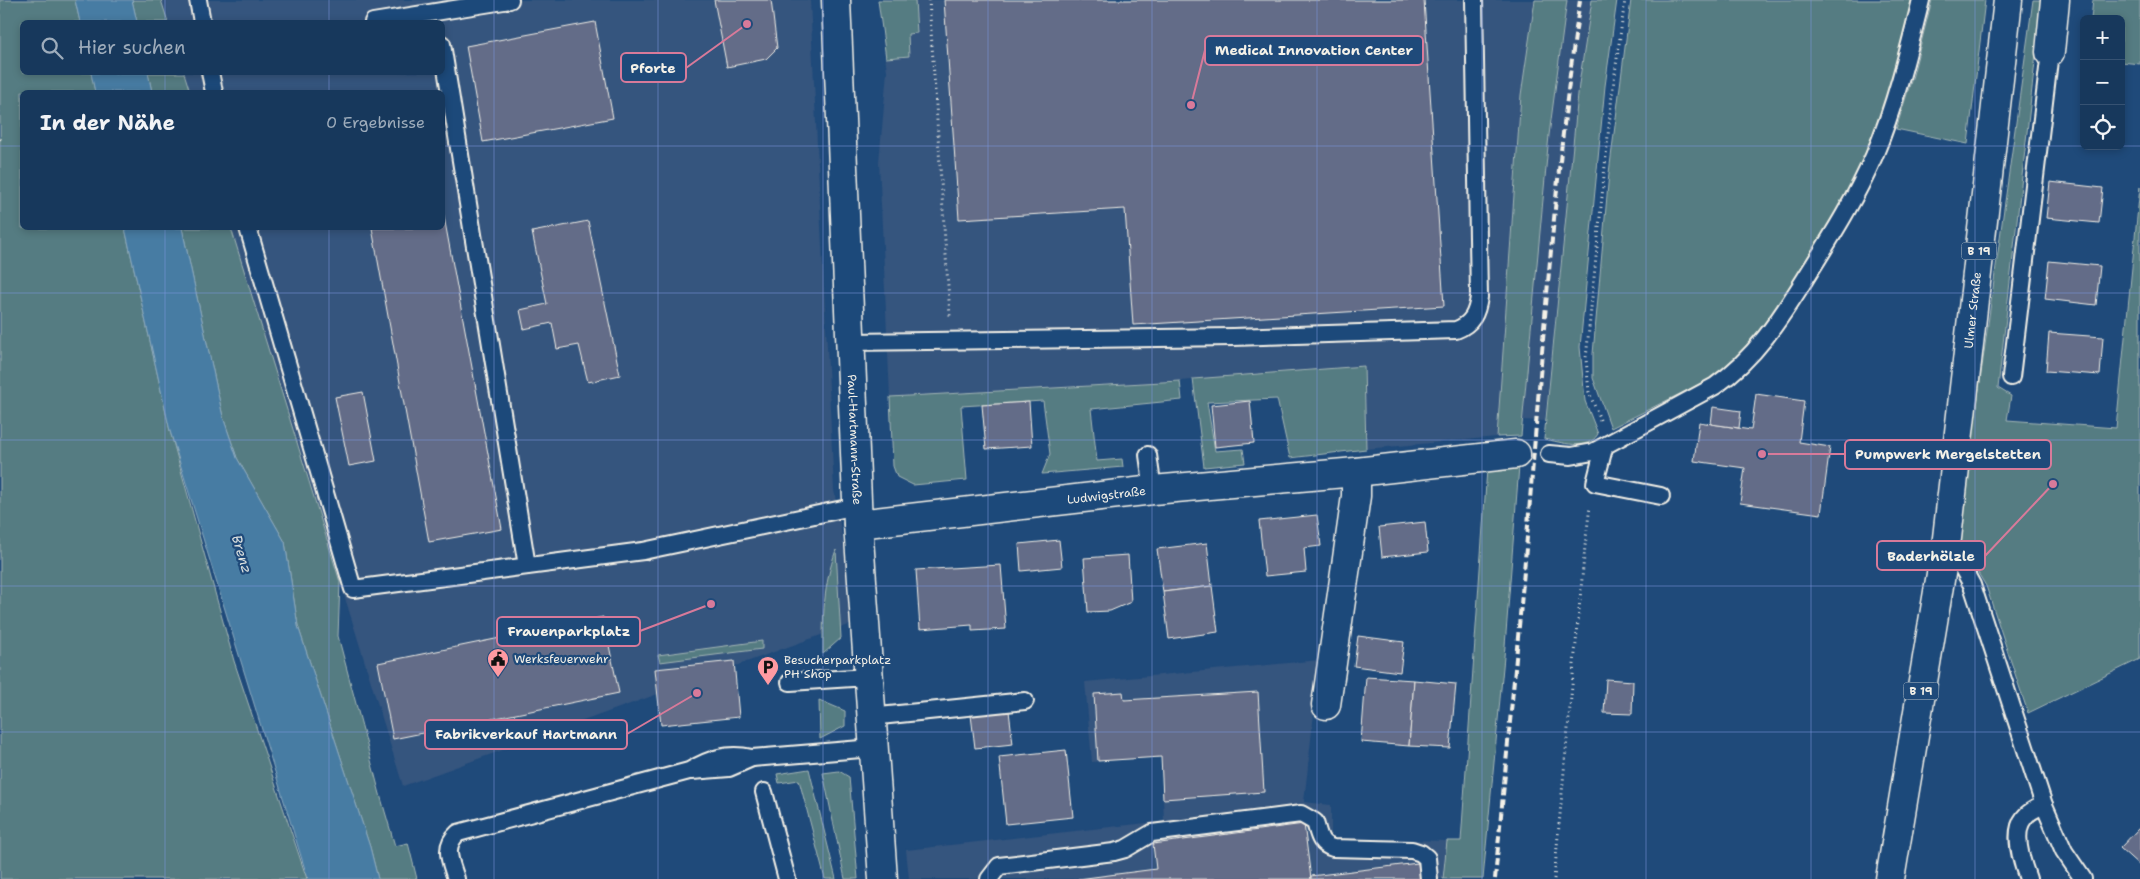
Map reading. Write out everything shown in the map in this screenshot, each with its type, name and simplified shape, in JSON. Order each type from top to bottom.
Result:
[{"type":"main road","name":"Paul-Hartmann-Straße","points":[[836,0],[857,515],[883,879]]},
{"type":"main road","name":"Ulmer Straße","points":[[1947,538],[2008,0]]},
{"type":"main road","points":[[2050,52],[2055,0]]},
{"type":"main road","name":"Ludwigstraße","points":[[857,515],[1356,472],[1516,454]]},
{"type":"main road","points":[[1326,705],[1356,496],[1356,472]]},
{"type":"main road","name":"B 19","points":[[1890,879],[1947,538]]},
{"type":"lane","points":[[198,0],[202,20]]},
{"type":"lane","points":[[406,20],[438,18],[510,0]]},
{"type":"lane","points":[[850,342],[1233,337],[1456,330],[1465,326],[1474,317],[1479,297],[1474,0]]},
{"type":"lane","points":[[1549,454],[1582,455],[1604,448],[1687,403],[1730,376],[1755,351],[1784,313],[1841,220],[1874,156],[1891,111],[1922,0]]},
{"type":"lane","points":[[2011,377],[2050,52]]},
{"type":"lane","points":[[445,62],[527,566]]},
{"type":"lane","points":[[211,75],[214,90]]},
{"type":"lane","points":[[249,230],[353,589],[643,550],[857,515]]},
{"type":"lane","points":[[1604,448],[1596,484],[1661,496]]},
{"type":"lane","points":[[1148,455],[1153,490]]},
{"type":"lane","points":[[1947,538],[1972,586],[2044,805],[2064,851],[2083,879]]},
{"type":"lane","points":[[790,682],[868,677]]},
{"type":"lane","points":[[870,717],[1025,701]]},
{"type":"lane","points":[[456,879],[448,849],[450,840],[458,833],[689,771],[714,758],[738,755],[752,758],[873,748]]},
{"type":"lane","points":[[764,792],[787,879]]},
{"type":"lane","points":[[2028,879],[2021,859],[2019,831],[2023,819],[2031,811],[2044,805]]},
{"type":"lane","points":[[989,879],[999,866],[1114,852],[1125,849],[1152,833],[1301,814],[1315,822],[1320,841],[1325,846],[1333,848],[1412,850],[1421,853],[1427,858],[1429,879]]},
{"type":"path","points":[[929,0],[952,340]]},
{"type":"path","points":[[1604,448],[1603,430],[1589,392],[1586,360],[1612,95],[1625,0]]},
{"type":"path","points":[[0,139],[3,143]]},
{"type":"path","points":[[1554,879],[1585,546],[1596,484]]},
{"type":"shaded area","points":[[161,0],[810,0],[834,490],[857,622],[403,786],[232,230],[445,230],[445,90],[189,90],[185,75],[445,75],[445,20],[167,20]]},
{"type":"shaded area","points":[[878,0],[1535,0],[1521,95],[1497,437],[1366,449],[1364,366],[1180,381],[890,397],[879,162],[887,71]]},
{"type":"shaded area","points":[[1567,0],[1592,0],[1579,84],[1545,421],[1522,420],[1549,135]]},
{"type":"shaded area","points":[[1320,660],[1304,802],[1331,805],[1331,838],[1447,841],[1443,879],[909,879],[906,850],[1164,821],[1161,757],[1092,762],[1085,682]]},
{"type":"green space","points":[[0,0],[75,0],[80,20],[20,20],[20,75],[91,75],[95,90],[20,90],[20,230],[125,230],[170,431],[234,661],[307,879],[0,879]]},
{"type":"green space","points":[[132,0],[161,0],[167,20],[137,20]]},
{"type":"green space","points":[[878,0],[915,0],[917,33],[908,34],[909,56],[886,58]]},
{"type":"green space","points":[[1535,0],[1567,0],[1549,135],[1521,436],[1497,437],[1521,95]]},
{"type":"green space","points":[[1592,0],[1617,0],[1605,86],[1580,347],[1585,401],[1598,434],[1587,443],[1573,444],[1544,439],[1579,84]]},
{"type":"green space","points":[[1631,0],[1915,0],[1883,114],[1868,152],[1835,218],[1766,328],[1732,363],[1710,379],[1611,428],[1593,378],[1593,354],[1609,173]]},
{"type":"green space","points":[[1932,0],[1985,0],[1968,144],[1896,129],[1913,75]]},
{"type":"green space","points":[[2033,0],[2042,0],[1998,388],[2011,396],[2007,420],[2116,428],[2140,187],[2140,659],[2028,713],[1986,586],[1958,540]]},
{"type":"green space","points":[[2093,0],[2140,0],[2140,64],[2125,62],[2125,15],[2091,15]]},
{"type":"green space","points":[[148,75],[185,75],[189,90],[152,90]]},
{"type":"green space","points":[[182,230],[232,230],[340,582],[338,636],[381,798],[395,846],[408,843],[417,879],[378,879],[370,847],[298,626],[285,542],[237,458],[223,417]]},
{"type":"green space","points":[[1364,366],[1366,449],[1290,458],[1277,399],[1207,402],[1215,451],[1243,449],[1245,463],[1204,467],[1193,379]]},
{"type":"green space","points":[[1180,381],[1182,400],[1091,409],[1097,461],[1122,459],[1123,467],[1042,474],[1050,454],[1043,401],[961,406],[967,480],[913,485],[897,477],[893,466],[890,397]]},
{"type":"green space","points":[[1519,466],[1505,646],[1483,879],[1443,879],[1447,841],[1461,841],[1487,469]]},
{"type":"green space","points":[[836,550],[841,638],[823,654],[826,589]]},
{"type":"green space","points":[[762,641],[762,649],[660,662],[658,655]]},
{"type":"green space","points":[[819,700],[845,711],[845,726],[820,739]]},
{"type":"green space","points":[[809,769],[836,879],[825,879],[799,780],[779,783],[777,774]]},
{"type":"green space","points":[[839,771],[849,777],[858,879],[845,879],[823,773]]},
{"type":"water","points":[[75,0],[132,0],[137,20],[80,20]]},
{"type":"water","points":[[91,75],[148,75],[152,90],[95,90]]},
{"type":"water","name":"Brenz","points":[[125,230],[182,230],[223,417],[237,458],[285,542],[298,626],[370,847],[378,879],[308,879],[170,431]]},
{"type":"building","points":[[714,0],[771,0],[777,48],[766,59],[727,67]]},
{"type":"building","points":[[944,0],[1424,0],[1444,306],[1133,325],[1125,209],[959,219]]},
{"type":"building","points":[[595,22],[613,118],[483,142],[466,46]]},
{"type":"building","points":[[2050,182],[2103,188],[2099,223],[2046,218]]},
{"type":"building","points":[[588,221],[620,375],[588,382],[579,345],[557,349],[552,323],[524,329],[520,310],[547,304],[532,232]]},
{"type":"building","points":[[445,222],[502,529],[429,542],[372,230],[445,230]]},
{"type":"building","points":[[2049,261],[2100,266],[2096,305],[2045,299]]},
{"type":"building","points":[[2049,333],[2103,337],[2100,375],[2046,371]]},
{"type":"building","points":[[363,392],[376,461],[349,466],[335,397]]},
{"type":"building","points":[[1756,394],[1804,401],[1799,442],[1830,447],[1821,514],[1740,503],[1745,468],[1694,461],[1699,422],[1751,430]]},
{"type":"building","points":[[1250,401],[1254,443],[1215,447],[1211,405]]},
{"type":"building","points":[[1029,402],[1032,446],[986,449],[982,405]]},
{"type":"building","points":[[1713,407],[1741,411],[1739,428],[1711,424]]},
{"type":"building","points":[[1317,515],[1321,546],[1304,548],[1306,572],[1265,576],[1259,521]]},
{"type":"building","points":[[1425,522],[1428,552],[1382,557],[1379,527]]},
{"type":"building","points":[[1059,540],[1062,567],[1021,571],[1019,544]]},
{"type":"building","points":[[1207,543],[1212,586],[1163,592],[1157,549]]},
{"type":"building","points":[[1128,555],[1131,602],[1110,611],[1088,612],[1084,558]]},
{"type":"building","points":[[1001,565],[1006,629],[972,631],[972,625],[920,629],[916,570]]},
{"type":"building","points":[[1212,586],[1218,632],[1169,639],[1163,592]]},
{"type":"building","name":"Werksfeuerwehr","points":[[603,617],[619,693],[393,739],[378,663]]},
{"type":"building","points":[[1358,636],[1404,642],[1400,672],[1354,666]]},
{"type":"building","points":[[734,661],[739,717],[661,725],[655,669]]},
{"type":"building","points":[[1366,677],[1414,680],[1409,746],[1361,742]]},
{"type":"building","points":[[1606,679],[1633,681],[1632,714],[1604,713]]},
{"type":"building","points":[[1414,680],[1456,684],[1450,748],[1409,746]]},
{"type":"building","points":[[1123,692],[1124,700],[1258,692],[1264,792],[1163,799],[1161,757],[1098,761],[1094,694]]},
{"type":"building","points":[[1009,711],[1013,744],[975,748],[971,715]]},
{"type":"building","points":[[1066,750],[1073,817],[1006,824],[999,757]]},
{"type":"building","points":[[1304,824],[1311,879],[1078,879],[1156,869],[1153,844]]},
{"type":"building","points":[[2140,827],[2140,866],[2120,848]]},
{"type":"building","points":[[1418,863],[1420,879],[1311,879],[1311,876]]},
{"type":"railway","points":[[1495,879],[1550,262],[1563,131],[1580,0]]},
{"type":"place","name":"Pforte","points":[[747,24]]},
{"type":"place","name":"Medical Innovation Center","points":[[1191,105]]},
{"type":"place","name":"Pumpwerk Mergelstetten","points":[[1762,454]]},
{"type":"place","name":"Baderhölzle","points":[[2053,484]]},
{"type":"place","name":"Frauenparkplatz","points":[[711,604]]},
{"type":"place","name":"Werksfeuerwehr","points":[[498,678]]},
{"type":"place","name":"Besucherparkplatz PH Shop","points":[[768,686]]},
{"type":"place","name":"Fabrikverkauf Hartmann","points":[[697,693]]}]
